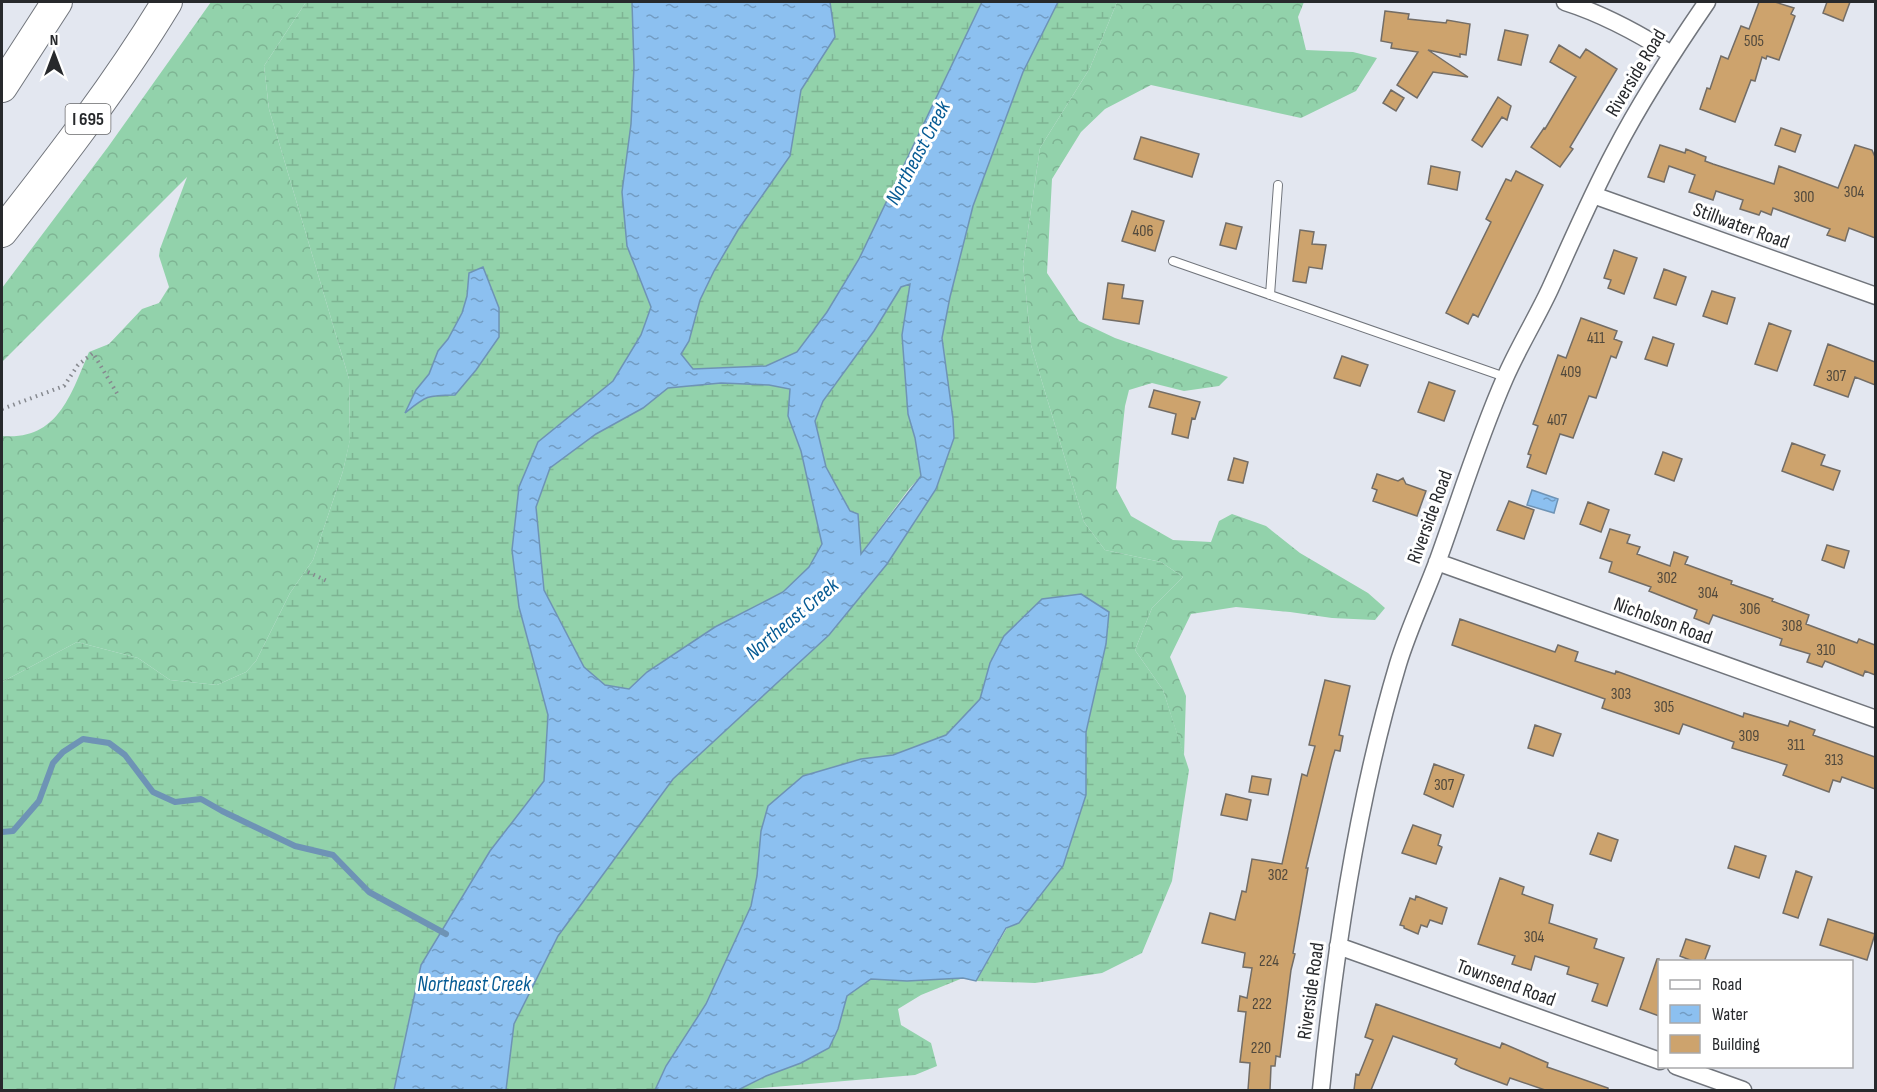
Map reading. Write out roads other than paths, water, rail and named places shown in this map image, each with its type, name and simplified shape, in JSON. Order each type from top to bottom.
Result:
[{"type":"highway","points":[[2,87],[57,2]]},
{"type":"highway","name":"I 695","points":[[2,232],[69,147],[147,35],[167,2]]},
{"type":"street","points":[[1565,2],[1592,11],[1671,54]]},
{"type":"street","name":"Riverside Road","points":[[1320,1090],[1338,946],[1363,810],[1380,730],[1398,663],[1505,377],[1548,293],[1593,195],[1636,113],[1671,54],[1707,2]]},
{"type":"street","name":"Stillwater Road","points":[[1593,195],[1875,296]]},
{"type":"street","name":"Nicholson Road","points":[[1437,562],[1875,719]]},
{"type":"street","name":"Townsend Road","points":[[1338,946],[1658,1061]]},
{"type":"street","points":[[1682,1068],[1743,1090]]},
{"type":"lane","points":[[1270,295],[1278,185]]},
{"type":"lane","points":[[1173,261],[1505,377]]},
{"type":"water","name":"Northeast Creek","points":[[632,2],[830,2],[835,37],[801,90],[790,156],[738,230],[714,271],[700,300],[689,341],[681,354],[693,369],[766,366],[797,352],[827,312],[859,259],[982,2],[1058,2],[1023,72],[973,206],[950,297],[942,338],[954,438],[936,489],[887,564],[829,635],[673,779],[558,936],[514,1024],[506,1090],[394,1090],[421,965],[490,851],[544,781],[548,715],[519,607],[512,550],[519,487],[538,442],[613,381],[641,335],[651,307],[627,246],[622,192],[631,124],[634,67]],"holes":[[[910,284],[902,335],[908,414],[915,438],[921,476],[861,554],[858,514],[850,511],[826,467],[815,421],[823,401],[874,331],[901,287]],[[721,383],[769,385],[790,389],[788,416],[801,451],[822,544],[809,567],[783,592],[715,627],[647,672],[629,689],[605,685],[584,667],[544,590],[536,507],[550,468],[596,434],[643,408],[668,388]]]},
{"type":"water","points":[[483,267],[499,308],[499,337],[455,395],[438,395],[427,398],[405,413],[416,390],[429,374],[438,351],[448,339],[462,313],[467,296],[469,273]]},
{"type":"water","points":[[1532,490],[1558,499],[1554,513],[1527,505]]},
{"type":"water","points":[[1081,594],[1109,612],[1106,644],[1086,732],[1086,795],[1063,866],[1019,923],[1006,928],[976,981],[963,978],[907,981],[871,979],[847,996],[838,1029],[829,1048],[801,1063],[766,1076],[738,1090],[655,1090],[666,1066],[706,1004],[751,906],[757,876],[761,831],[768,806],[803,776],[861,759],[893,755],[946,735],[980,699],[990,663],[1004,636],[1042,599]]},
{"type":"waterway","points":[[2,832],[13,831],[39,801],[53,763],[63,752],[83,739],[109,743],[125,755],[153,792],[175,802],[201,799],[295,846],[333,855],[369,892],[446,934]]}]
